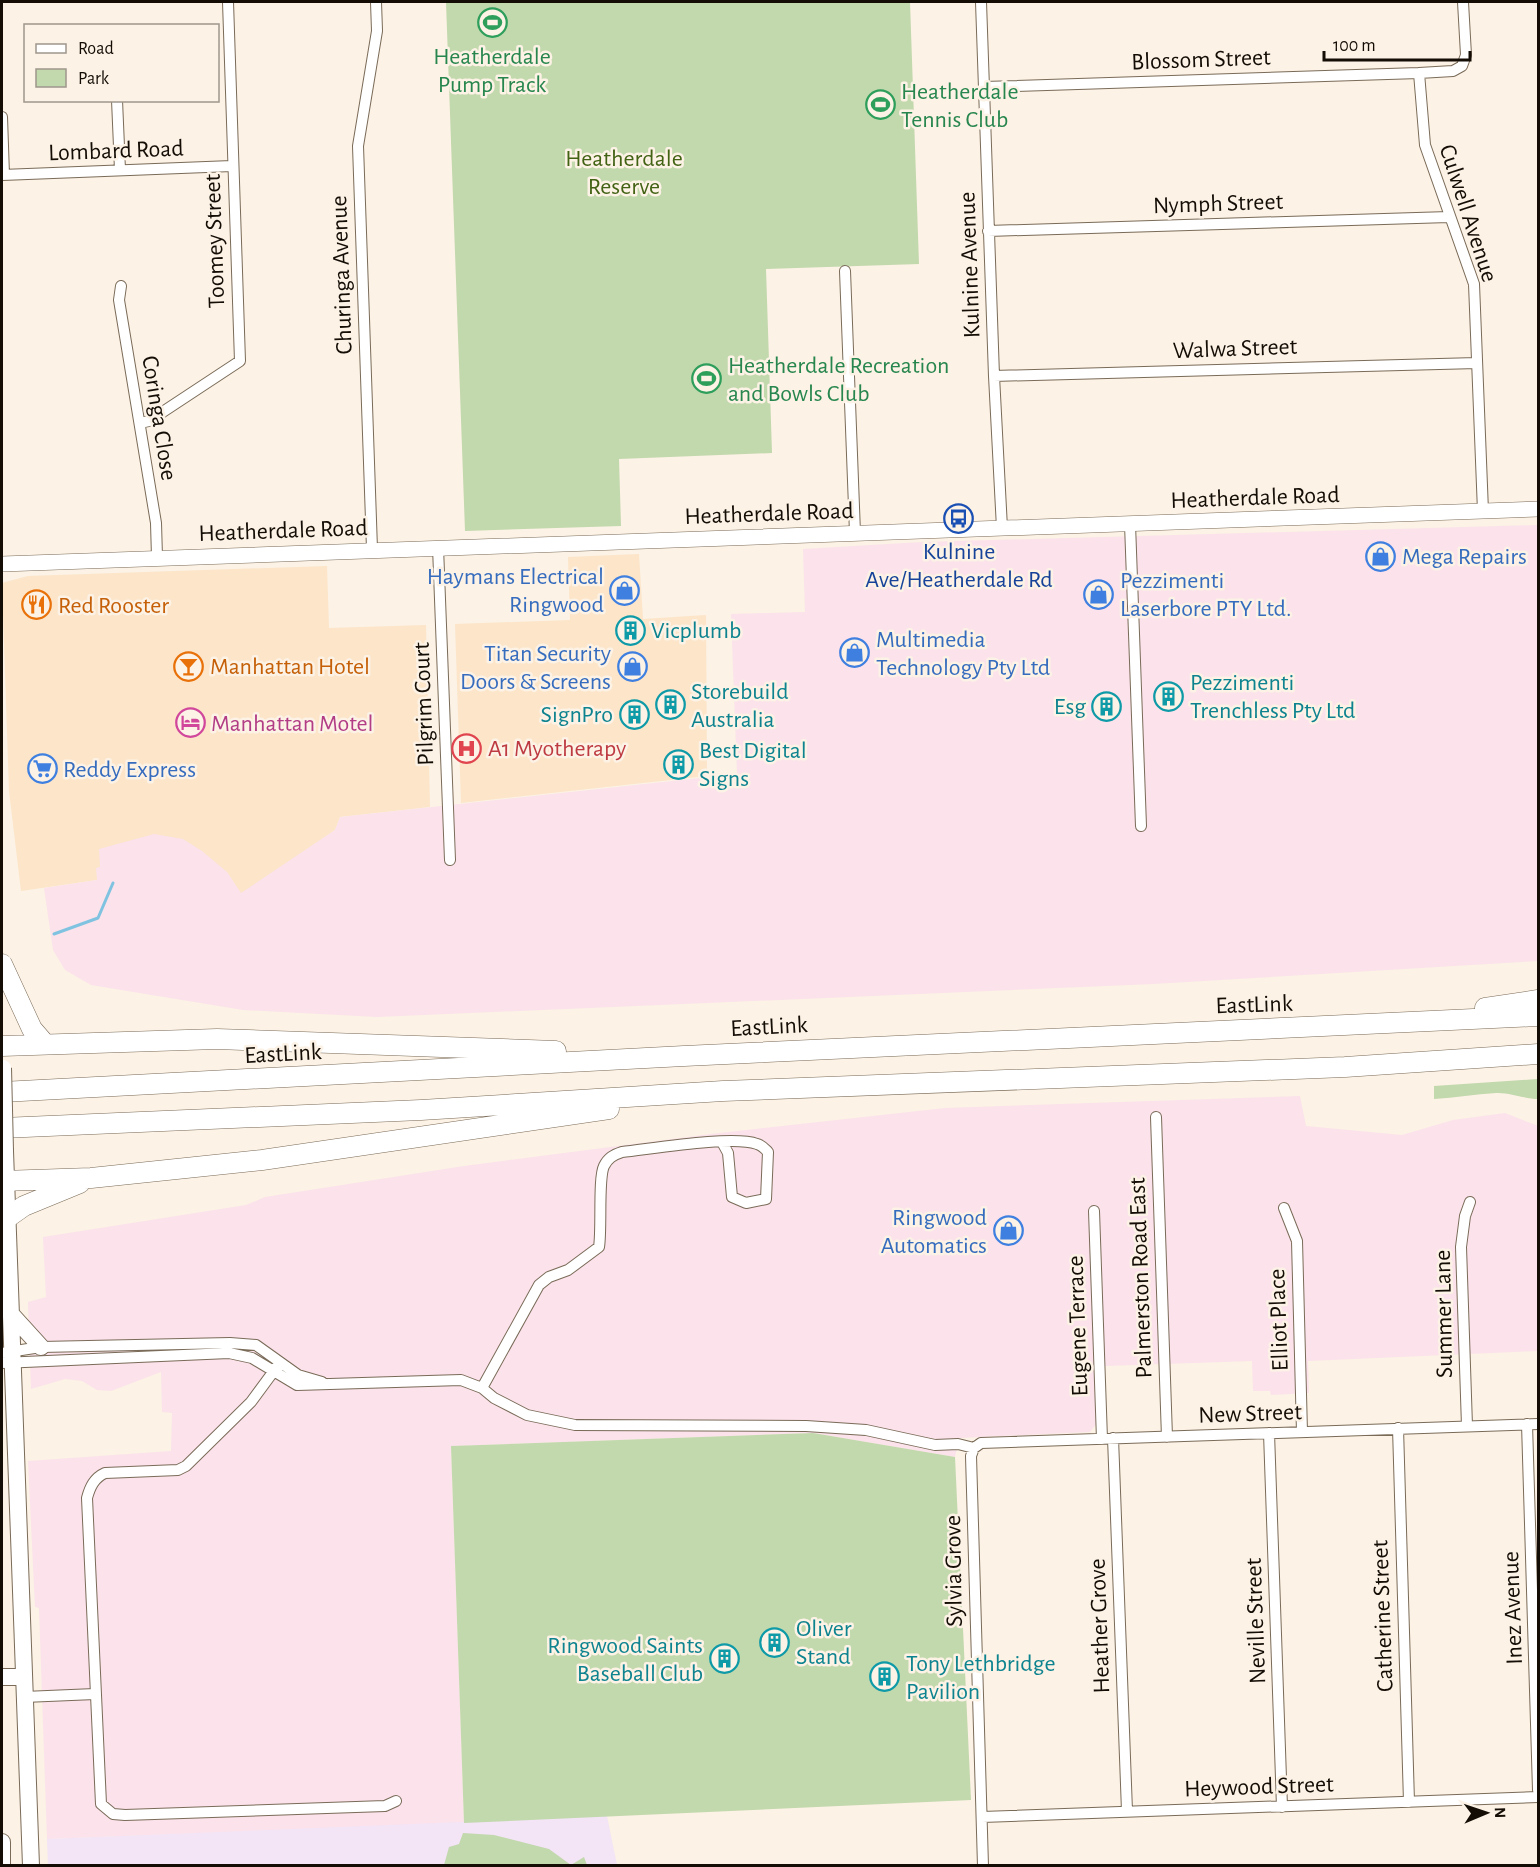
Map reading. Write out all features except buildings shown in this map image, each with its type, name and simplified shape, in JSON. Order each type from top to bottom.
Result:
[{"type":"highway","points":[[2,964],[32,1029],[45,1044]]},
{"type":"highway","points":[[1388,1024],[1539,1000]]},
{"type":"highway","name":"EastLink","points":[[2,1092],[684,1056],[1539,1016]]},
{"type":"highway","points":[[2,1046],[167,1039],[287,1040],[684,1056]]},
{"type":"highway","points":[[2,1128],[409,1111],[723,1091],[1345,1067],[1539,1054]]},
{"type":"highway","points":[[4,1181],[91,1178],[262,1160],[472,1131],[723,1091]]},
{"type":"highway","points":[[8,1218],[24,1206],[91,1178]]},
{"type":"main road","name":"Heatherdale Road","points":[[2,564],[1539,509]]},
{"type":"main road","points":[[2,577],[20,562]]},
{"type":"main road","points":[[2,1039],[4,1181],[8,1218],[10,1314],[7,1357],[31,1866]]},
{"type":"main road","points":[[10,1314],[41,1347]]},
{"type":"main road","points":[[2,1677],[23,1677]]},
{"type":"main road","points":[[2,1842],[2,1866]]},
{"type":"street","name":"Toomey Street","points":[[140,423],[149,421],[240,361],[228,2]]},
{"type":"street","name":"Churinga Avenue","points":[[372,549],[358,146],[377,31],[376,2]]},
{"type":"street","name":"Kulnine Avenue","points":[[981,2],[988,231],[1002,528]]},
{"type":"street","points":[[1419,73],[1453,71],[1462,66],[1466,55],[1463,2]]},
{"type":"street","name":"Blossom Street","points":[[984,87],[1419,73]]},
{"type":"street","name":"Culwell Avenue","points":[[1419,73],[1425,145],[1474,284],[1483,511]]},
{"type":"street","points":[[117,102],[120,170]]},
{"type":"street","points":[[2,117],[3,175]]},
{"type":"street","name":"Lombard Road","points":[[3,175],[232,166]]},
{"type":"street","name":"Nymph Street","points":[[988,231],[1449,217]]},
{"type":"street","points":[[845,271],[855,533]]},
{"type":"street","name":"Coringa Close","points":[[121,286],[119,300],[156,523],[157,557]]},
{"type":"street","name":"Walwa Street","points":[[994,376],[1477,363]]},
{"type":"street","points":[[1130,524],[1141,826]]},
{"type":"street","name":"Pilgrim Court","points":[[438,547],[450,860]]},
{"type":"street","name":"Palmerston Road East","points":[[1155,1117],[1167,1437]]},
{"type":"street","points":[[482,1388],[540,1285],[549,1277],[568,1270],[598,1247],[602,1226],[603,1168],[611,1156],[622,1152],[722,1142],[743,1141],[759,1144],[768,1152],[766,1199],[746,1203],[732,1197],[728,1153],[722,1142]]},
{"type":"street","name":"Summer Lane","points":[[1467,1426],[1461,1247],[1465,1216],[1470,1202]]},
{"type":"street","name":"Elliot Place","points":[[1284,1208],[1297,1241],[1302,1432]]},
{"type":"street","name":"Eugene Terrace","points":[[1094,1211],[1108,1439]]},
{"type":"street","points":[[7,1357],[41,1347],[230,1343],[256,1346],[275,1357],[276,1367],[251,1402],[186,1466],[178,1470],[105,1473],[92,1484],[87,1498],[101,1804],[113,1814],[385,1806],[396,1801]]},
{"type":"street","points":[[7,1357],[229,1353],[276,1367]]},
{"type":"street","name":"New Street","points":[[276,1367],[328,1384],[461,1380],[482,1388],[494,1398],[527,1415],[575,1425],[806,1426],[866,1430],[935,1445],[957,1444],[973,1452],[981,1443],[1539,1424]]},
{"type":"street","name":"Inez Avenue","points":[[1527,1424],[1539,1790]]},
{"type":"street","name":"Catherine Street","points":[[1398,1428],[1409,1802]]},
{"type":"street","name":"Neville Street","points":[[1269,1433],[1282,1807]]},
{"type":"street","name":"Heather Grove","points":[[1108,1439],[1127,1811]]},
{"type":"street","name":"Sylvia Grove","points":[[973,1452],[983,1866]]},
{"type":"street","points":[[24,1696],[95,1694]]},
{"type":"street","name":"Heywood Street","points":[[982,1817],[1539,1797]]},
{"type":"shaded area","points":[[1538,525],[1538,961],[1153,984],[377,1017],[243,1010],[91,985],[65,970],[53,950],[44,888],[97,880],[96,868],[100,867],[99,849],[154,834],[183,839],[202,851],[227,872],[241,893],[335,830],[340,817],[737,774],[731,614],[805,612],[803,549],[922,542]]},
{"type":"shaded area","points":[[639,554],[643,619],[706,615],[707,776],[461,803],[455,624],[570,620],[568,557]]},
{"type":"shaded area","points":[[327,566],[329,628],[426,625],[430,807],[340,817],[335,830],[241,894],[227,872],[100,867],[97,880],[21,891],[9,791],[2,583],[28,576]]},
{"type":"shaded area","points":[[1300,1096],[1306,1126],[1402,1135],[1453,1120],[1505,1113],[1538,1126],[1538,1351],[1308,1361],[1309,1393],[1271,1395],[1270,1391],[1253,1391],[1252,1361],[1105,1366],[1097,1423],[1090,1432],[959,1438],[955,1457],[813,1433],[451,1446],[464,1823],[47,1839],[39,1608],[35,1607],[28,1461],[171,1451],[172,1413],[162,1412],[161,1372],[111,1391],[97,1390],[82,1381],[65,1379],[31,1389],[28,1302],[46,1297],[43,1237],[246,1205],[265,1197],[464,1166],[711,1134],[945,1108]]},
{"type":"shaded area","points":[[607,1816],[617,1865],[48,1866],[47,1839]]},
{"type":"green space","name":"Heatherdale Reserve","points":[[446,2],[910,2],[919,264],[766,269],[772,453],[619,459],[621,526],[465,531]]},
{"type":"green space","points":[[1538,1079],[1538,1099],[1501,1093],[1434,1099],[1434,1086]]},
{"type":"green space","points":[[813,1433],[955,1457],[971,1800],[464,1823],[451,1446]]},
{"type":"green space","points":[[463,1833],[494,1835],[549,1849],[571,1865],[444,1865],[449,1847],[459,1844]]},
{"type":"green space","points":[[584,1857],[587,1865],[571,1865]]},
{"type":"waterway","points":[[54,934],[98,918],[113,883]]},
{"type":"place","name":"Heatherdale Pump Track","points":[[492,23]]},
{"type":"place","name":"Heatherdale Tennis Club","points":[[880,105]]},
{"type":"place","name":"Heatherdale Recreation and Bowls Club","points":[[707,379]]},
{"type":"place","name":"Kulnine Ave/Heatherdale Rd","points":[[959,518]]},
{"type":"place","name":"Mega Repairs","points":[[1381,556]]},
{"type":"place","name":"Haymans Electrical Ringwood","points":[[625,590]]},
{"type":"place","name":"Pezzimenti Laserbore PTY Ltd.","points":[[1099,594]]},
{"type":"place","name":"Red Rooster","points":[[37,605]]},
{"type":"place","name":"Vicplumb","points":[[630,630]]},
{"type":"place","name":"Multimedia Technology Pty Ltd","points":[[855,653]]},
{"type":"place","name":"Manhattan Hotel","points":[[189,666]]},
{"type":"place","name":"Titan Security Doors & Screens","points":[[632,667]]},
{"type":"place","name":"Pezzimenti Trenchless Pty Ltd","points":[[1169,696]]},
{"type":"place","name":"Storebuild Australia","points":[[670,705]]},
{"type":"place","name":"Esg","points":[[1107,706]]},
{"type":"place","name":"SignPro","points":[[634,714]]},
{"type":"place","name":"Manhattan Motel","points":[[190,723]]},
{"type":"place","name":"A1 Myotherapy","points":[[467,748]]},
{"type":"place","name":"Best Digital Signs","points":[[678,764]]},
{"type":"place","name":"Reddy Express","points":[[42,769]]},
{"type":"place","name":"Ringwood Automatics","points":[[1008,1231]]},
{"type":"place","name":"Oliver Stand","points":[[775,1642]]},
{"type":"place","name":"Ringwood Saints Baseball Club","points":[[724,1659]]},
{"type":"place","name":"Tony Lethbridge Pavilion","points":[[885,1677]]}]
